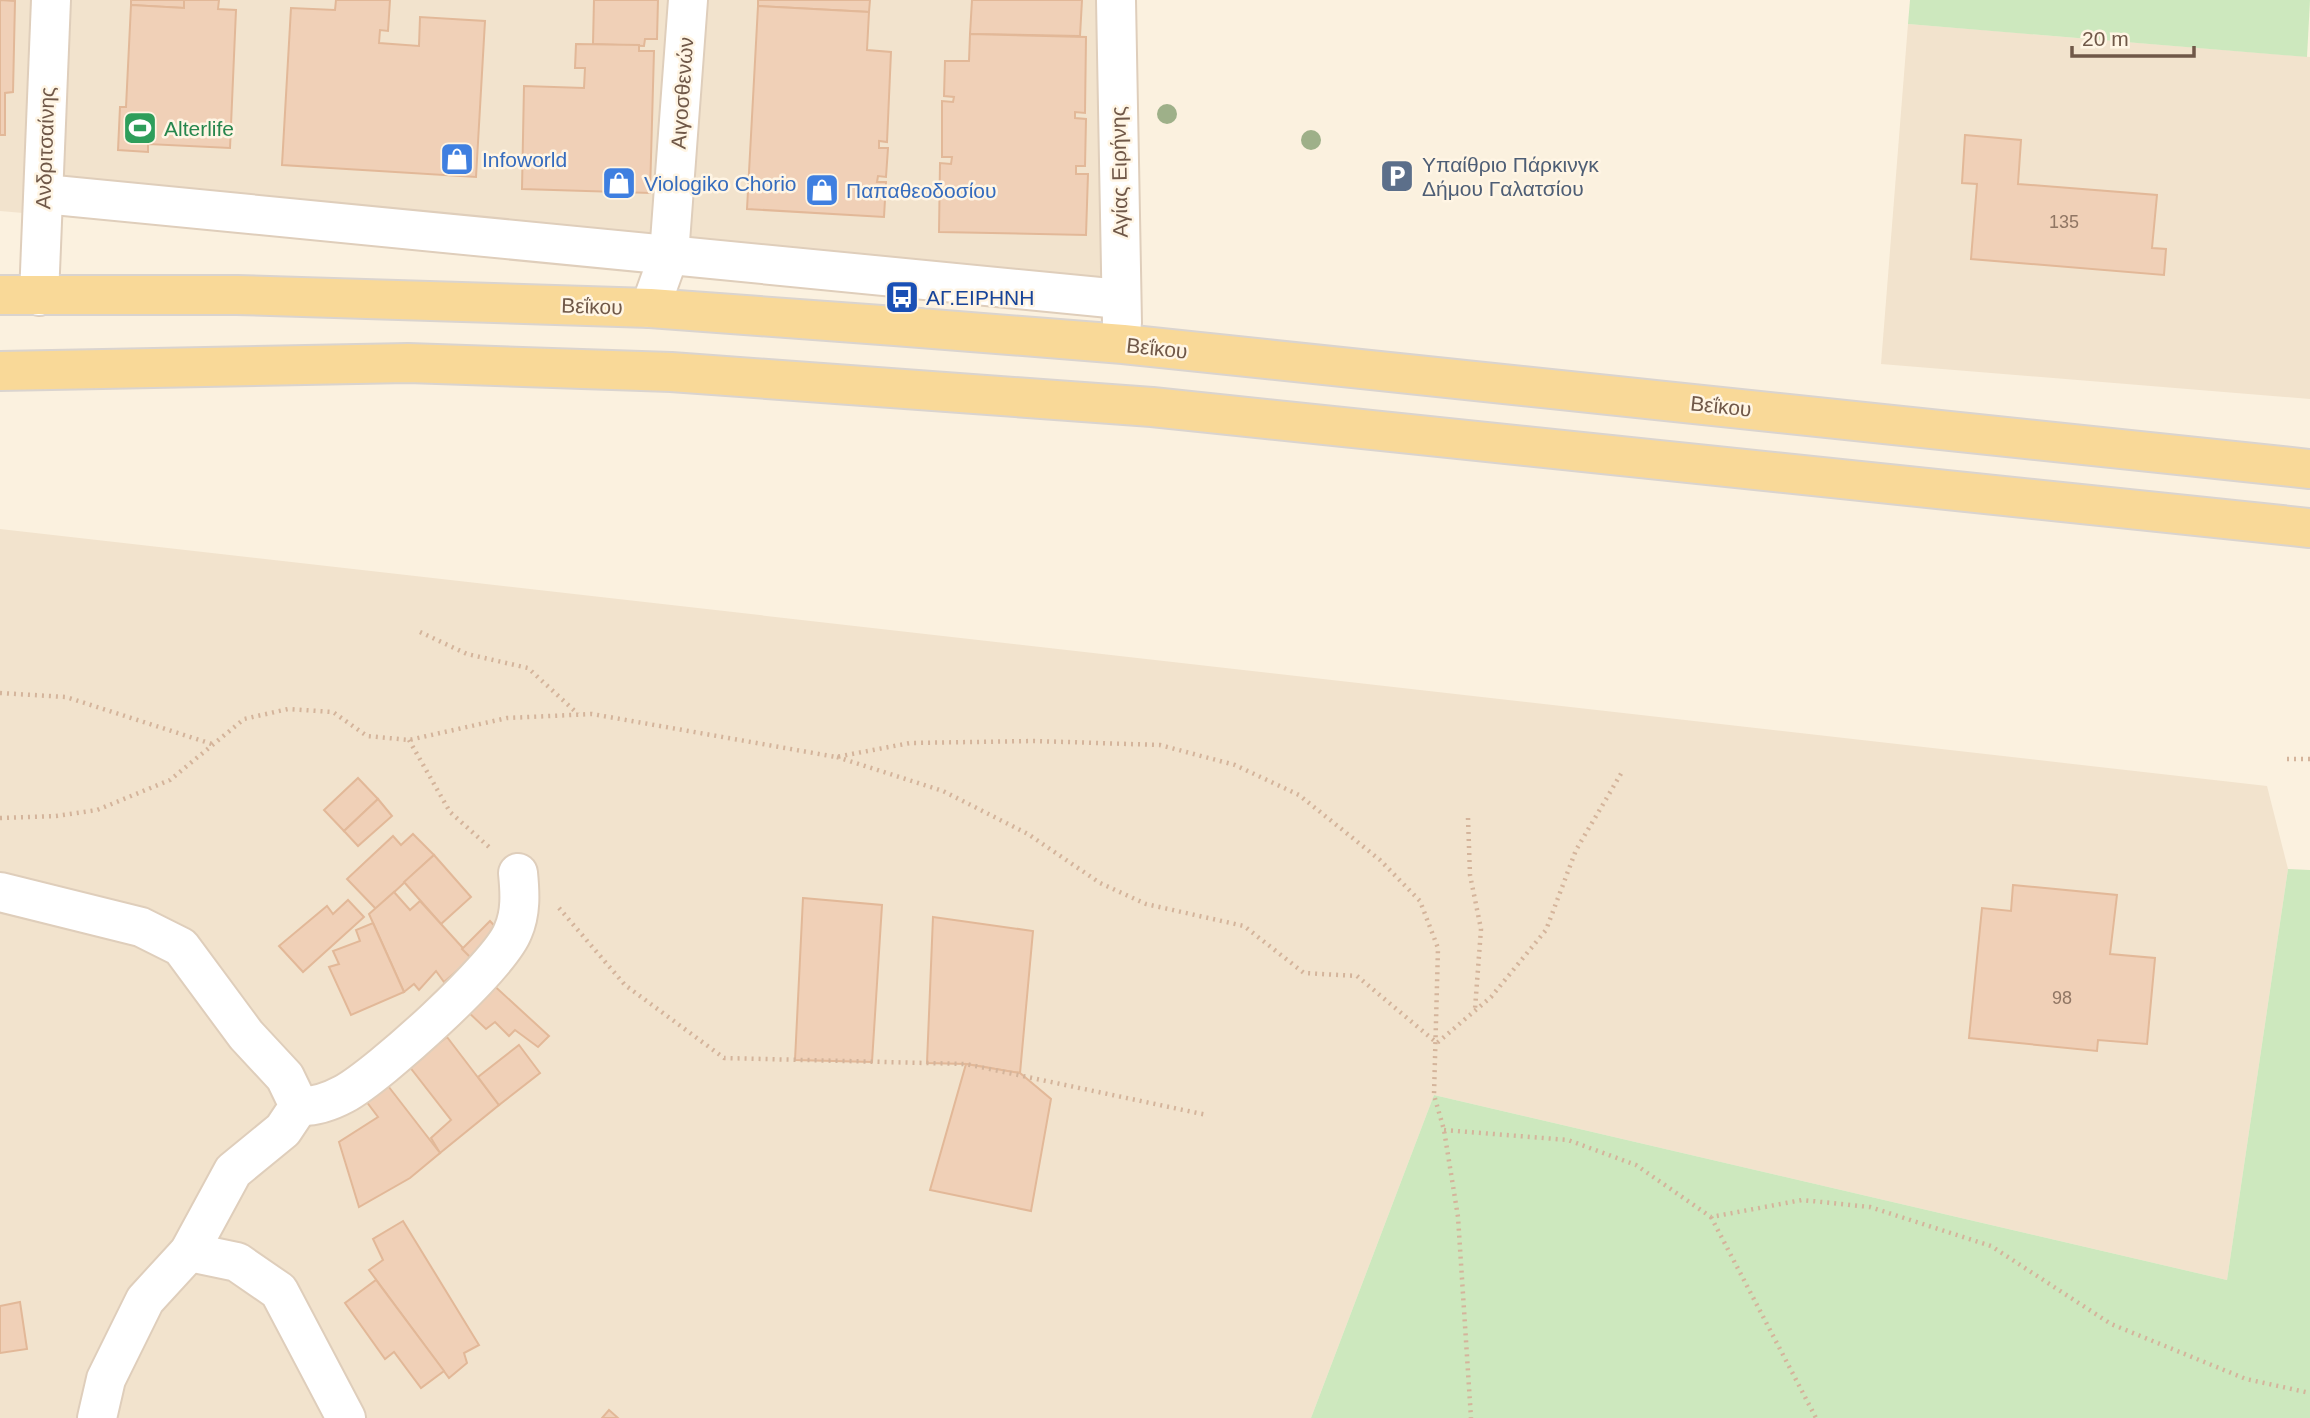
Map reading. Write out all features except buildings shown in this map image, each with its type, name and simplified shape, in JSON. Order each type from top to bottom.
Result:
[{"type":"main road","name":"Βεΐκου","points":[[0,295],[237,295],[650,308],[1123,344],[2310,469]]},
{"type":"main road","points":[[0,371],[408,363],[671,372],[1152,407],[2310,528]]},
{"type":"street","name":"Ανδριτσαίνης","points":[[38,296],[51,0]]},
{"type":"street","name":"Αιγοσθενών","points":[[650,308],[669,256],[688,0]]},
{"type":"street","name":"Αγίας Ειρήνης","points":[[1116,0],[1123,344]]},
{"type":"street","points":[[44,194],[1120,299]]},
{"type":"street","points":[[299,1106],[313,1107],[344,1094],[377,1072],[499,957],[514,931],[520,898],[518,873]]},
{"type":"street","points":[[0,892],[19,900],[141,927],[181,947],[246,1035],[285,1076],[299,1106]]},
{"type":"street","points":[[97,1418],[106,1379],[145,1300],[189,1252],[233,1171],[283,1130],[299,1106]]},
{"type":"street","points":[[189,1252],[237,1262],[279,1291],[346,1418]]},
{"type":"path","points":[[420,632],[467,654],[528,668],[578,714]]},
{"type":"path","points":[[0,693],[66,697],[213,744]]},
{"type":"path","points":[[0,818],[56,816],[97,810],[170,780],[244,719],[288,709],[333,712],[367,736],[409,740],[507,718],[592,713],[836,757],[943,791],[1028,834],[1100,883],[1146,904],[1244,926],[1304,973],[1357,976],[1437,1043]]},
{"type":"path","points":[[409,740],[450,812],[557,906],[625,985],[724,1058],[966,1065],[1208,1115]]},
{"type":"path","points":[[836,757],[910,743],[1035,741],[1160,745],[1235,765],[1299,795],[1380,860],[1420,901],[1438,947],[1434,1095],[1444,1130],[1458,1217],[1471,1418]]},
{"type":"path","points":[[2287,759],[2310,759]]},
{"type":"path","points":[[1437,1043],[1491,997],[1546,930],[1576,850],[1622,772]]},
{"type":"path","points":[[1468,818],[1470,875],[1481,929],[1475,1010]]},
{"type":"path","points":[[1444,1130],[1568,1140],[1636,1165],[1710,1217],[1816,1418]]},
{"type":"path","points":[[1710,1217],[1802,1200],[1870,1207],[1991,1246],[2111,1324],[2246,1379],[2310,1393]]},
{"type":"shaded area","points":[[0,0],[1102,0],[1110,308],[0,211]]},
{"type":"shaded area","points":[[1908,24],[2310,57],[2310,399],[1881,364]]},
{"type":"shaded area","points":[[0,529],[2267,786],[2288,869],[2227,1280],[1434,1095],[1311,1418],[0,1418]]},
{"type":"green space","points":[[1910,0],[2310,0],[2307,57],[1908,24]]},
{"type":"green space","points":[[2288,869],[2310,870],[2310,1418],[1311,1418],[1434,1095],[2227,1280]]},
{"type":"place","name":"Alterlife","points":[[140,128]]},
{"type":"place","name":"Infoworld","points":[[457,159]]},
{"type":"place","name":"Υπαίθριο Πάρκινγκ Δήμου Γαλατσίου","points":[[1397,176]]},
{"type":"place","name":"Viologiko Chorio","points":[[619,183]]},
{"type":"place","name":"Παπαθεοδοσίου","points":[[822,190]]},
{"type":"place","name":"ΑΓ.ΕΙΡΗΝΗ","points":[[902,297]]}]
